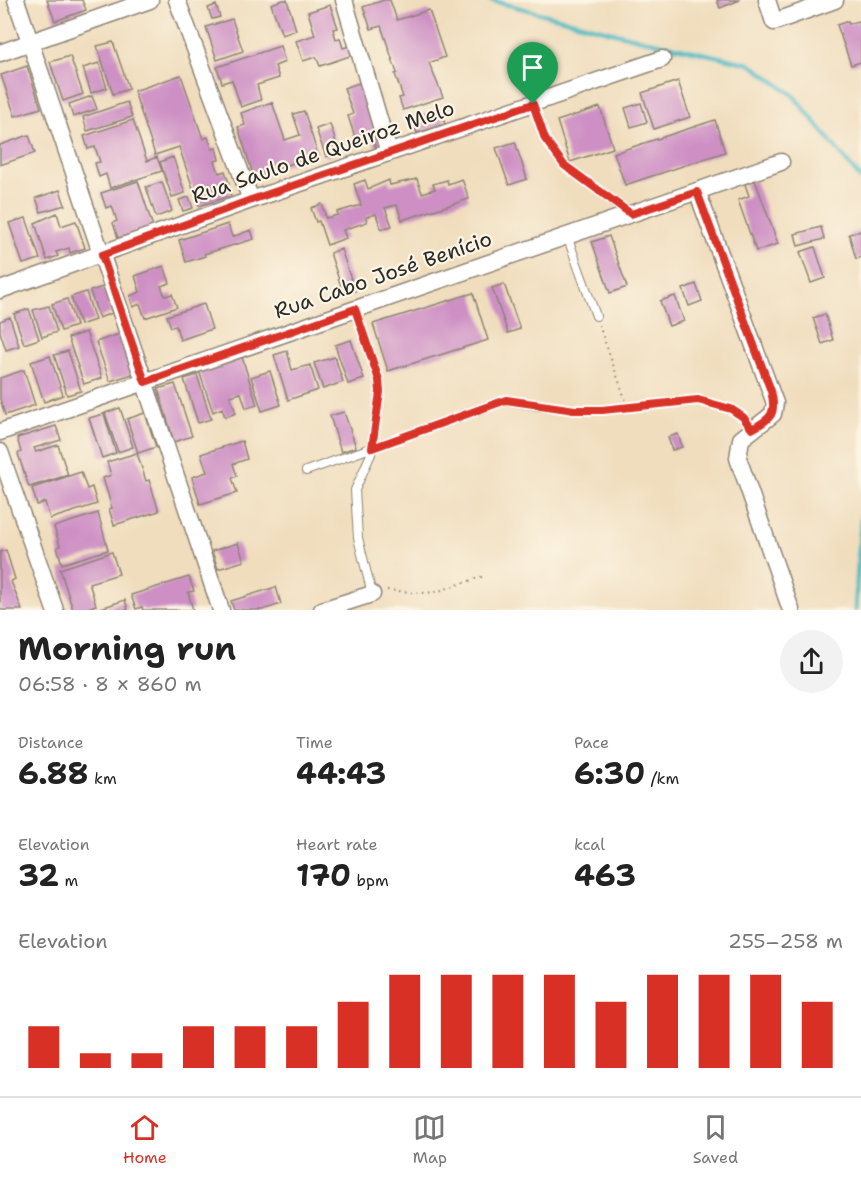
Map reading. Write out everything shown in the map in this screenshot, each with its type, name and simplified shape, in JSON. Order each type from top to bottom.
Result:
[{"type":"street","points":[[16,0],[220,610]]},
{"type":"street","points":[[0,53],[150,0]]},
{"type":"street","points":[[177,0],[251,200]]},
{"type":"street","points":[[344,0],[389,153]]},
{"type":"street","points":[[767,0],[774,22],[835,0]]},
{"type":"street","name":"Rua Saulo de Queiroz Melo","points":[[0,290],[251,200],[662,59]]},
{"type":"street","name":"Rua Cabo José Benício","points":[[0,432],[782,162]]},
{"type":"street","points":[[697,192],[775,403],[772,414],[765,422],[752,429],[741,440],[738,458],[791,610]]},
{"type":"street","points":[[0,452],[56,610]]},
{"type":"street","points":[[322,610],[372,594]]},
{"type":"lane","points":[[533,104],[545,139],[564,165],[631,214]]},
{"type":"lane","points":[[567,236],[596,316]]},
{"type":"lane","points":[[355,309],[379,380],[380,392],[372,448],[355,490],[358,538],[372,594]]},
{"type":"lane","points":[[306,471],[506,400],[538,406]]},
{"type":"path","points":[[596,316],[628,407]]},
{"type":"path","points":[[538,406],[602,410],[698,400],[731,409],[743,417],[752,429]]},
{"type":"path","points":[[372,594],[386,590],[436,592],[484,576]]},
{"type":"building","points":[[47,0],[82,0],[86,10],[55,21]]},
{"type":"building","points":[[287,0],[296,30],[282,35],[271,4]]},
{"type":"building","points":[[390,0],[397,20],[429,10],[445,57],[429,63],[443,97],[403,110],[399,98],[403,97],[395,74],[397,73],[381,26],[371,29],[363,7]]},
{"type":"building","points":[[717,0],[740,0],[720,8]]},
{"type":"building","points":[[216,5],[220,17],[212,19],[208,8]]},
{"type":"building","points":[[330,5],[338,28],[333,29],[336,39],[340,38],[343,48],[350,46],[353,55],[320,66],[316,57],[303,61],[296,41],[315,35],[308,12]]},
{"type":"building","points":[[232,19],[243,51],[217,60],[206,27]]},
{"type":"building","points":[[848,21],[849,24],[858,21],[861,30],[861,62],[851,65],[837,25]]},
{"type":"building","points":[[113,42],[129,89],[113,94],[97,46]]},
{"type":"building","points":[[280,46],[285,62],[275,66],[279,78],[257,85],[261,100],[241,107],[232,80],[222,83],[217,67]]},
{"type":"building","points":[[70,56],[83,94],[63,101],[50,62]]},
{"type":"building","points":[[99,63],[107,88],[91,93],[83,68]]},
{"type":"building","points":[[27,66],[41,108],[15,116],[1,75]]},
{"type":"building","points":[[181,75],[203,139],[208,137],[212,149],[216,148],[219,160],[215,161],[219,173],[225,171],[231,196],[199,206],[179,147],[155,155],[134,91]]},
{"type":"building","points":[[678,81],[690,117],[654,129],[642,93]]},
{"type":"building","points":[[362,82],[383,146],[376,148],[372,138],[357,143],[348,116],[353,114],[344,88]]},
{"type":"building","points":[[92,96],[97,109],[73,117],[69,104]]},
{"type":"building","points":[[127,102],[132,117],[87,131],[83,117]]},
{"type":"building","points":[[272,102],[285,140],[300,135],[293,114],[304,111],[318,155],[265,172],[266,176],[255,180],[238,127],[245,125],[241,113]]},
{"type":"building","points":[[641,103],[647,122],[631,127],[625,108]]},
{"type":"building","points":[[600,107],[613,148],[570,162],[557,121]]},
{"type":"building","points":[[440,109],[445,124],[417,133],[412,118]]},
{"type":"building","points":[[133,120],[147,161],[157,157],[162,171],[110,188],[106,174],[99,177],[95,163],[100,162],[95,147],[88,149],[84,136]]},
{"type":"building","points":[[715,120],[725,152],[625,185],[614,153]]},
{"type":"building","points":[[330,124],[339,152],[326,157],[316,129]]},
{"type":"building","points":[[29,135],[35,153],[0,165],[0,145]]},
{"type":"building","points":[[515,142],[527,179],[509,185],[496,148]]},
{"type":"building","points":[[173,157],[185,193],[172,197],[160,162]]},
{"type":"building","points":[[417,179],[422,193],[435,189],[433,184],[447,180],[448,184],[462,179],[469,199],[402,220],[397,205],[385,208],[392,226],[381,229],[376,214],[366,217],[367,222],[343,230],[346,238],[327,245],[319,221],[316,222],[311,208],[322,204],[326,218],[338,215],[337,212],[361,205],[354,184],[365,180],[368,189],[389,180],[390,185]]},
{"type":"building","points":[[755,180],[778,244],[756,251],[738,200],[749,196],[745,184]]},
{"type":"building","points":[[138,181],[153,227],[118,238],[113,223],[117,221],[112,206],[106,208],[101,193]]},
{"type":"building","points":[[162,182],[172,211],[156,217],[146,187]]},
{"type":"building","points":[[60,190],[65,205],[41,212],[36,198]]},
{"type":"building","points":[[189,197],[193,208],[183,211],[179,200]]},
{"type":"building","points":[[57,213],[61,226],[76,221],[85,248],[70,253],[69,248],[56,252],[58,256],[47,260],[35,223]]},
{"type":"building","points":[[26,218],[40,259],[23,264],[9,223]]},
{"type":"building","points":[[228,224],[232,237],[251,230],[254,239],[204,254],[205,256],[186,262],[179,240]]},
{"type":"building","points":[[821,227],[824,239],[798,246],[795,234]]},
{"type":"building","points":[[861,231],[861,257],[856,259],[849,234]]},
{"type":"building","points":[[609,236],[627,287],[610,293],[592,242]]},
{"type":"building","points":[[815,247],[825,278],[811,283],[800,252]]},
{"type":"building","points":[[341,249],[355,291],[344,295],[330,253]]},
{"type":"building","points":[[164,266],[170,283],[161,286],[165,296],[172,294],[177,307],[145,318],[140,304],[133,307],[130,296],[140,292],[135,276]]},
{"type":"building","points":[[504,284],[520,329],[508,333],[492,288]]},
{"type":"building","points":[[696,284],[702,301],[689,306],[683,289]]},
{"type":"building","points":[[103,287],[112,313],[99,318],[90,291]]},
{"type":"building","points":[[86,292],[95,320],[80,325],[71,297]]},
{"type":"building","points":[[473,293],[488,340],[388,371],[373,324]]},
{"type":"building","points":[[675,296],[684,321],[669,326],[660,301]]},
{"type":"building","points":[[67,299],[76,326],[61,331],[52,304]]},
{"type":"building","points":[[204,304],[212,329],[180,340],[176,326],[171,327],[167,316]]},
{"type":"building","points":[[49,306],[57,332],[42,337],[33,310]]},
{"type":"building","points":[[29,309],[39,339],[24,344],[14,314]]},
{"type":"building","points":[[825,314],[833,340],[822,344],[813,318]]},
{"type":"building","points":[[10,317],[19,346],[6,350],[0,332],[0,321]]},
{"type":"building","points":[[86,332],[102,378],[84,384],[68,338]]},
{"type":"building","points":[[119,334],[133,374],[110,381],[96,342]]},
{"type":"building","points":[[351,340],[364,379],[348,384],[335,345]]},
{"type":"building","points":[[68,351],[81,391],[67,395],[54,355]]},
{"type":"building","points":[[287,351],[292,370],[310,365],[318,390],[288,400],[274,355]]},
{"type":"building","points":[[50,356],[63,395],[44,402],[31,362]]},
{"type":"building","points":[[242,357],[257,405],[246,408],[241,393],[230,396],[236,413],[225,417],[222,408],[213,412],[199,371]]},
{"type":"building","points":[[335,357],[343,382],[323,389],[314,363]]},
{"type":"building","points":[[24,370],[35,405],[5,415],[0,399],[0,378]]},
{"type":"building","points":[[270,371],[281,405],[262,411],[251,377]]},
{"type":"building","points":[[197,375],[211,419],[198,423],[184,379]]},
{"type":"building","points":[[175,384],[192,436],[174,442],[158,389]]},
{"type":"building","points":[[120,408],[133,447],[118,452],[105,413]]},
{"type":"building","points":[[344,412],[356,447],[341,452],[330,416]]},
{"type":"building","points":[[145,413],[156,447],[138,453],[127,419]]},
{"type":"building","points":[[104,414],[116,453],[102,458],[89,418]]},
{"type":"building","points":[[56,426],[61,440],[34,448],[36,452],[58,445],[68,475],[29,487],[18,454],[21,452],[17,438]]},
{"type":"building","points":[[678,434],[682,447],[672,450],[668,437]]},
{"type":"building","points":[[242,441],[247,459],[233,464],[237,476],[232,478],[237,493],[200,504],[192,477],[207,472],[201,454]]},
{"type":"building","points":[[137,453],[159,511],[114,525],[109,509],[112,508],[103,478],[111,475],[107,462]]},
{"type":"building","points":[[81,472],[87,489],[92,487],[97,504],[50,519],[45,502],[37,505],[32,488]]},
{"type":"building","points":[[98,513],[108,550],[62,564],[57,547],[60,546],[54,527]]},
{"type":"building","points":[[238,543],[244,561],[218,569],[212,551]]},
{"type":"building","points":[[6,550],[15,579],[11,581],[22,610],[0,610],[0,552]]},
{"type":"building","points":[[112,552],[119,574],[89,583],[96,605],[82,610],[73,610],[60,569]]},
{"type":"building","points":[[189,577],[194,591],[188,592],[193,610],[143,610],[142,607],[136,609],[131,595]]},
{"type":"building","points":[[276,587],[281,604],[262,610],[234,610],[231,601]]},
{"type":"building","points":[[125,600],[128,610],[95,610]]},
{"type":"waterway","points":[[490,0],[627,36],[750,64],[793,95],[861,179]]},
{"type":"waterway","points":[[855,610],[861,518]]},
{"type":"route","points":[[533,104],[545,139],[564,165],[631,214],[697,192],[775,403],[772,414],[765,422],[752,429],[743,417],[731,409],[698,400],[602,410],[575,410],[506,400],[372,448],[380,392],[379,380],[355,309],[145,382],[102,255],[251,200],[533,104]]}]
